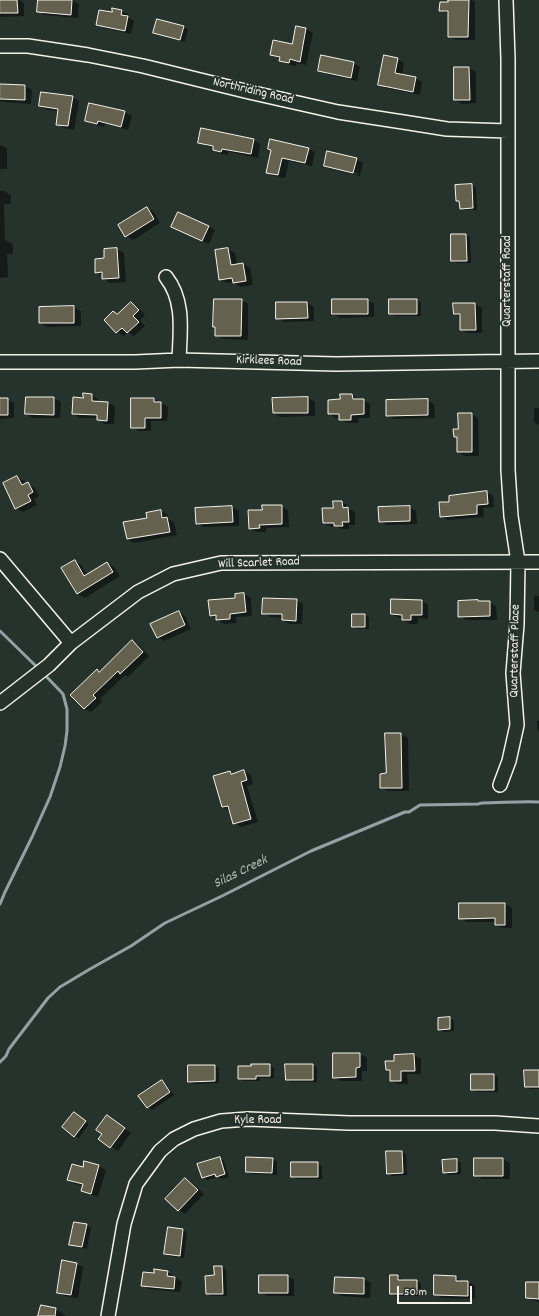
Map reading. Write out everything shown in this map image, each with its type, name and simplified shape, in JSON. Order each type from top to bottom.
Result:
[{"type":"street","name":"Quarterstaff Road","points":[[506,0],[508,132],[508,470],[518,562]]},
{"type":"street","name":"Northriding Road","points":[[0,46],[28,46],[88,55],[143,66],[338,112],[447,129],[508,132]]},
{"type":"street","points":[[166,277],[172,284],[179,305],[179,360]]},
{"type":"street","name":"Kirklees Road","points":[[0,362],[135,362],[179,360],[336,364],[539,361]]},
{"type":"street","points":[[0,559],[71,643]]},
{"type":"street","name":"Quarterstaff Place","points":[[500,785],[509,762],[517,725],[513,673],[517,624],[518,562]]},
{"type":"street","name":"Will Scarlet Road","points":[[0,703],[49,665],[71,643],[138,592],[173,574],[221,563],[539,562]]},
{"type":"street","name":"Kyle Road","points":[[111,1315],[124,1224],[136,1184],[160,1151],[174,1139],[194,1129],[221,1121],[248,1119],[349,1123],[495,1123],[539,1126]]},
{"type":"building","points":[[0,0],[17,0],[18,13],[0,13]]},
{"type":"building","points":[[38,0],[72,0],[71,15],[37,12]]},
{"type":"building","points":[[448,0],[469,0],[468,37],[448,37],[448,11],[439,11],[440,2],[448,2]]},
{"type":"building","points":[[112,8],[122,10],[121,15],[128,16],[125,31],[96,25],[99,10],[112,12]]},
{"type":"building","points":[[157,19],[184,26],[180,40],[153,33]]},
{"type":"building","points":[[296,26],[306,28],[300,62],[290,59],[289,63],[279,61],[280,57],[270,55],[273,40],[292,44]]},
{"type":"building","points":[[321,55],[354,62],[351,78],[318,71]]},
{"type":"building","points":[[384,55],[398,58],[395,73],[416,77],[413,92],[378,85]]},
{"type":"building","points":[[454,67],[469,67],[470,100],[454,100]]},
{"type":"building","points":[[0,84],[25,85],[25,100],[0,99]]},
{"type":"building","points":[[41,92],[73,96],[68,126],[56,125],[58,109],[39,106]]},
{"type":"building","points":[[89,103],[125,111],[121,127],[98,121],[97,124],[85,121]]},
{"type":"building","points":[[201,128],[254,139],[251,154],[222,149],[221,152],[213,150],[213,146],[198,143]]},
{"type":"building","points":[[270,139],[309,148],[305,163],[282,158],[278,175],[266,173],[271,150],[268,149]]},
{"type":"building","points":[[327,151],[357,158],[353,173],[324,166]]},
{"type":"building","points":[[472,184],[473,208],[460,209],[459,201],[456,201],[455,185]]},
{"type":"building","points":[[147,207],[154,219],[125,237],[118,225]]},
{"type":"building","points":[[178,212],[209,226],[202,241],[171,227]]},
{"type":"building","points":[[451,234],[466,234],[467,261],[451,261]]},
{"type":"building","points":[[117,248],[119,278],[102,279],[102,272],[95,273],[95,259],[104,258],[104,249]]},
{"type":"building","points":[[228,248],[231,265],[243,263],[246,281],[233,283],[232,278],[219,280],[215,250]]},
{"type":"building","points":[[214,299],[242,299],[241,336],[215,336],[215,327],[213,327]]},
{"type":"building","points":[[332,299],[368,299],[368,314],[332,314]]},
{"type":"building","points":[[389,299],[417,299],[417,314],[389,314]]},
{"type":"building","points":[[131,302],[139,310],[133,316],[139,322],[127,333],[122,328],[116,333],[104,320],[113,311],[117,314]]},
{"type":"building","points":[[276,302],[307,302],[308,318],[276,319]]},
{"type":"building","points":[[453,303],[475,303],[476,330],[460,330],[460,314],[454,314]]},
{"type":"building","points":[[74,306],[74,323],[39,323],[39,307]]},
{"type":"building","points":[[83,393],[92,394],[92,401],[108,402],[107,421],[97,420],[97,415],[72,414],[73,397],[83,398]]},
{"type":"building","points":[[340,394],[352,394],[353,399],[364,399],[364,414],[351,415],[351,420],[339,420],[339,414],[328,414],[328,400],[340,399]]},
{"type":"building","points":[[26,397],[54,397],[54,415],[25,414]]},
{"type":"building","points":[[308,397],[308,413],[273,413],[272,398]]},
{"type":"building","points":[[0,398],[8,398],[8,415],[0,415]]},
{"type":"building","points":[[131,398],[154,398],[154,402],[161,402],[161,418],[145,418],[145,428],[131,428]]},
{"type":"building","points":[[428,399],[428,415],[386,416],[386,400]]},
{"type":"building","points":[[458,413],[472,413],[472,452],[457,452],[457,437],[454,437],[453,429],[458,429]]},
{"type":"building","points":[[17,476],[22,485],[28,482],[33,492],[28,495],[31,501],[15,509],[3,483]]},
{"type":"building","points":[[487,491],[488,504],[477,505],[477,514],[440,517],[439,502],[449,502],[449,496]]},
{"type":"building","points":[[333,501],[342,501],[343,508],[348,507],[349,522],[342,522],[343,526],[334,526],[334,523],[323,523],[322,508],[333,508]]},
{"type":"building","points":[[262,505],[282,505],[282,524],[259,525],[260,528],[249,529],[248,510],[262,510]]},
{"type":"building","points":[[232,506],[233,522],[196,524],[195,508]]},
{"type":"building","points":[[410,506],[410,521],[379,522],[378,507]]},
{"type":"building","points":[[161,510],[162,518],[167,517],[170,532],[127,539],[123,522],[147,518],[146,513]]},
{"type":"building","points":[[75,560],[84,576],[107,562],[113,572],[77,594],[61,568]]},
{"type":"building","points":[[244,593],[246,612],[230,614],[230,619],[216,620],[216,615],[210,616],[208,600],[235,598],[235,594]]},
{"type":"building","points":[[263,598],[297,599],[296,621],[282,620],[282,614],[262,614]]},
{"type":"building","points":[[391,599],[422,600],[422,615],[411,615],[411,620],[402,620],[402,615],[391,614]]},
{"type":"building","points":[[458,601],[490,601],[490,616],[458,617]]},
{"type":"building","points":[[179,611],[185,625],[157,638],[150,624]]},
{"type":"building","points":[[352,614],[365,614],[365,627],[352,627]]},
{"type":"building","points":[[132,640],[143,652],[120,674],[118,671],[93,695],[96,698],[84,709],[70,695],[97,669],[99,672]]},
{"type":"building","points":[[385,733],[401,733],[402,788],[380,788],[380,774],[386,773]]},
{"type":"building","points":[[244,770],[247,780],[241,782],[251,819],[233,824],[228,806],[222,807],[213,776],[230,771],[231,774]]},
{"type":"building","points":[[459,903],[505,903],[505,925],[495,925],[495,918],[459,919]]},
{"type":"building","points":[[450,1017],[450,1029],[438,1030],[438,1018]]},
{"type":"building","points":[[333,1053],[360,1053],[360,1067],[356,1068],[356,1077],[333,1078]]},
{"type":"building","points":[[414,1054],[415,1071],[401,1071],[401,1081],[390,1081],[390,1070],[386,1070],[385,1061],[394,1061],[394,1055]]},
{"type":"building","points":[[251,1064],[270,1064],[270,1076],[256,1076],[256,1079],[238,1079],[238,1066],[251,1066]]},
{"type":"building","points":[[285,1064],[313,1064],[313,1080],[286,1080]]},
{"type":"building","points":[[188,1065],[215,1065],[215,1081],[188,1082]]},
{"type":"building","points":[[524,1070],[539,1070],[539,1087],[525,1087]]},
{"type":"building","points":[[471,1074],[494,1074],[494,1090],[471,1090]]},
{"type":"building","points":[[162,1080],[170,1092],[147,1108],[138,1096]]},
{"type":"building","points":[[74,1112],[86,1121],[74,1137],[62,1127]]},
{"type":"building","points":[[107,1115],[125,1128],[110,1148],[98,1139],[102,1134],[96,1130]]},
{"type":"building","points":[[386,1151],[402,1151],[403,1173],[387,1174]]},
{"type":"building","points":[[220,1157],[225,1174],[216,1177],[215,1174],[202,1178],[197,1164]]},
{"type":"building","points":[[246,1157],[273,1158],[272,1173],[246,1172]]},
{"type":"building","points":[[474,1158],[503,1158],[503,1176],[474,1176]]},
{"type":"building","points":[[457,1159],[457,1172],[443,1173],[442,1160]]},
{"type":"building","points":[[84,1161],[99,1165],[91,1194],[81,1191],[83,1184],[67,1180],[72,1164],[83,1167]]},
{"type":"building","points":[[291,1162],[318,1162],[318,1177],[291,1177]]},
{"type":"building","points":[[185,1178],[198,1190],[178,1211],[165,1199]]},
{"type":"building","points":[[74,1222],[87,1224],[82,1247],[69,1245]]},
{"type":"building","points":[[168,1227],[183,1229],[180,1256],[164,1254]]},
{"type":"building","points":[[62,1260],[77,1263],[71,1295],[57,1293]]},
{"type":"building","points":[[214,1266],[222,1266],[223,1294],[206,1294],[205,1276],[214,1275]]},
{"type":"building","points":[[154,1269],[168,1271],[167,1276],[175,1277],[174,1289],[141,1286],[143,1272],[154,1273]]},
{"type":"building","points":[[259,1275],[288,1275],[288,1293],[259,1293]]},
{"type":"building","points":[[390,1275],[398,1275],[398,1280],[417,1280],[417,1294],[390,1294]]},
{"type":"building","points":[[434,1275],[456,1276],[456,1281],[468,1281],[468,1296],[434,1295]]},
{"type":"building","points":[[335,1277],[364,1278],[364,1294],[334,1293]]},
{"type":"building","points":[[526,1282],[539,1282],[539,1299],[526,1298]]},
{"type":"building","points":[[41,1305],[56,1308],[55,1316],[38,1316]]},
{"type":"waterway","points":[[0,631],[39,669]]},
{"type":"waterway","points":[[0,904],[50,797],[65,746],[67,709],[63,694],[43,673]]},
{"type":"waterway","name":"Silas Creek","points":[[0,1062],[48,998],[60,987],[131,946],[165,923],[311,851],[405,812],[409,812],[420,805],[539,802]]}]
